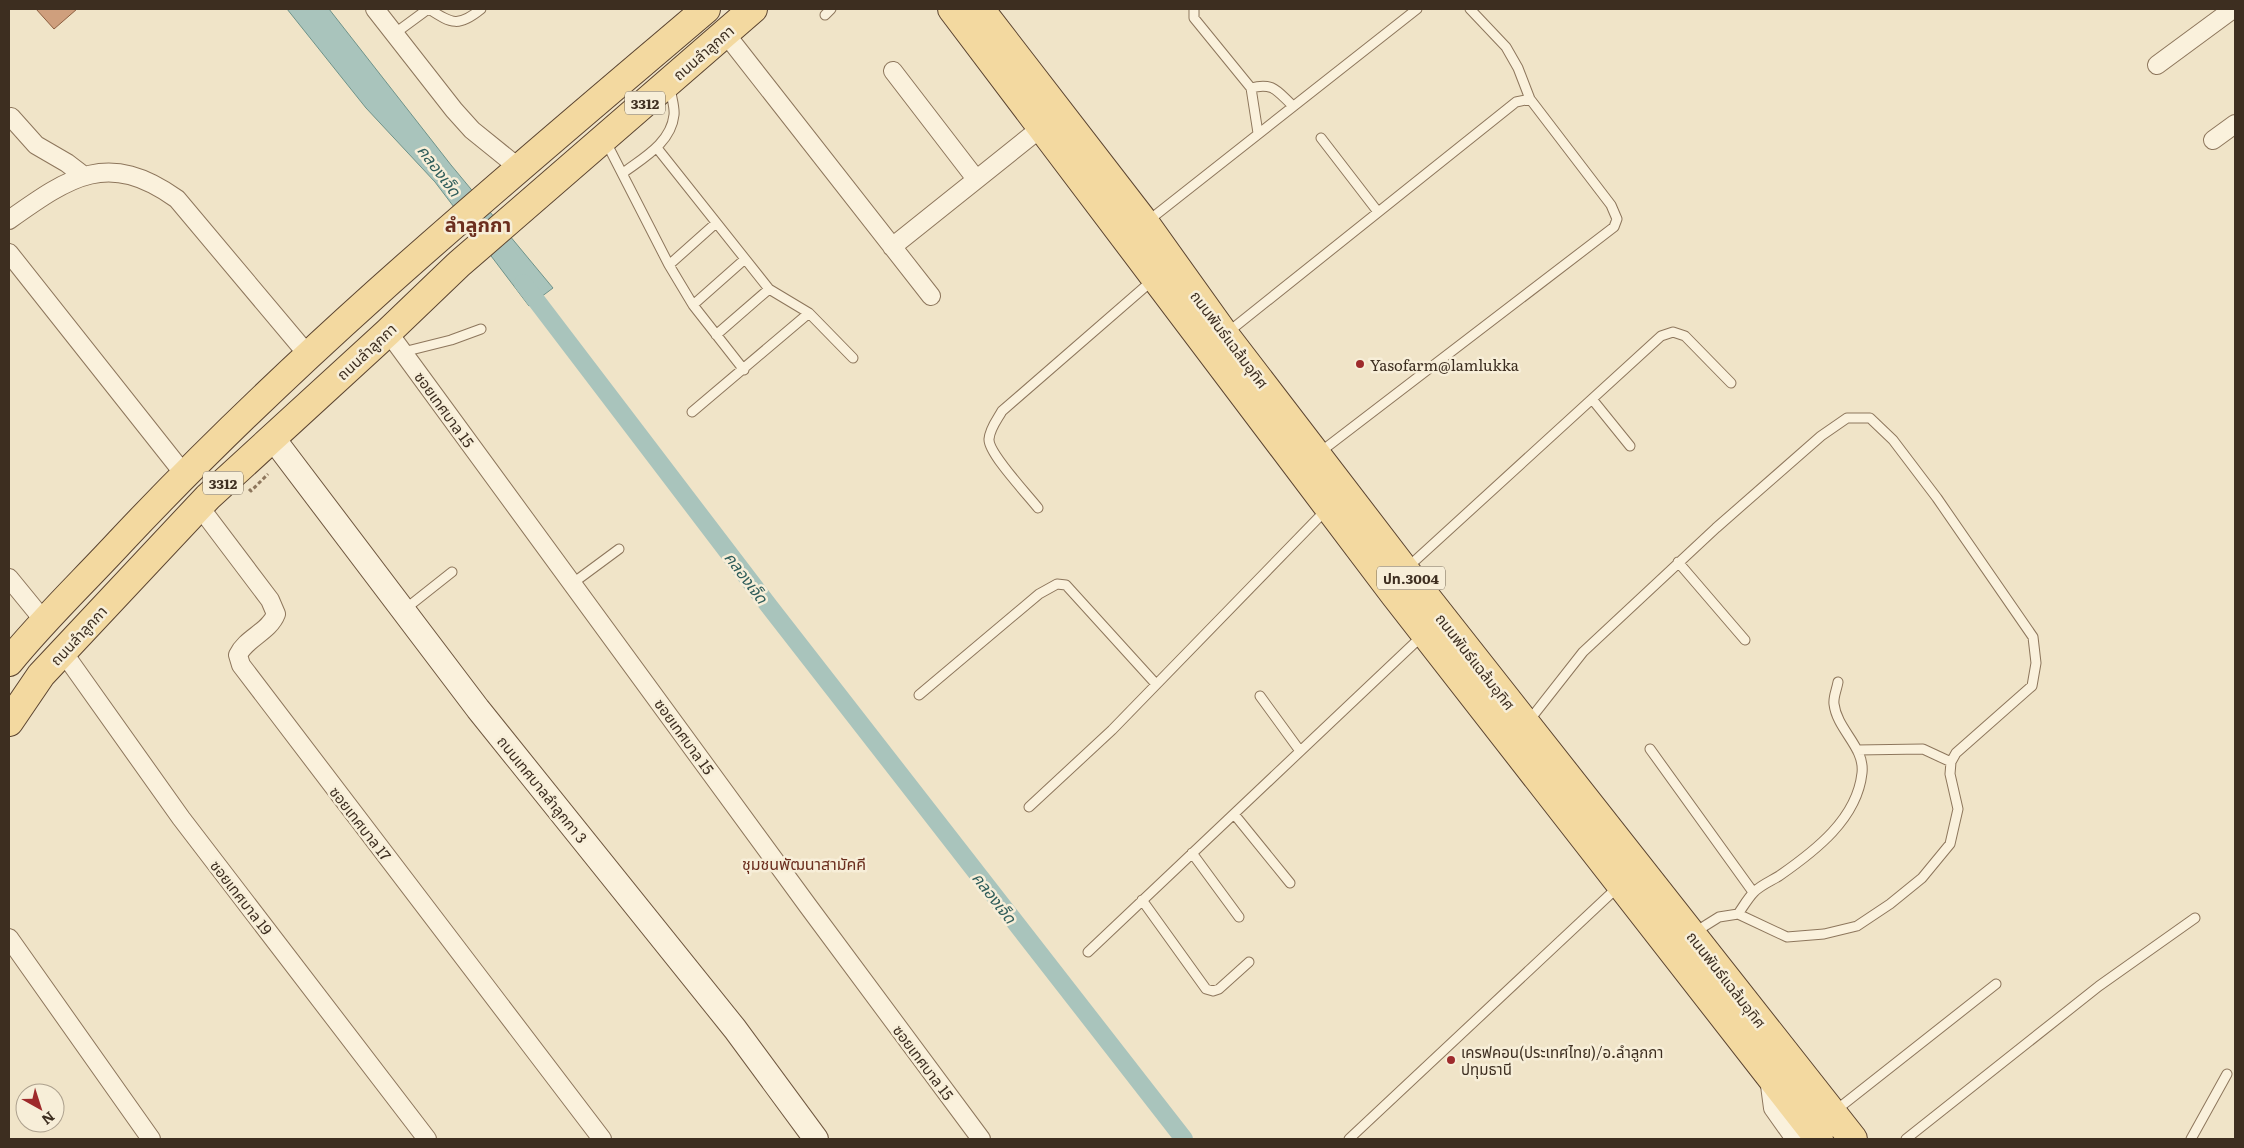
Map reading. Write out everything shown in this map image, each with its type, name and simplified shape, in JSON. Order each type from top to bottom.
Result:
[{"type":"main road","name":"ถนนลำลูกกา","points":[[9,662],[184,474],[308,355],[516,170],[706,9]]},
{"type":"main road","name":"ถนนลำลูกกา","points":[[9,722],[40,675],[199,506],[272,437],[396,342],[459,264],[754,9]]},
{"type":"main road","name":"ถนนพันธ์แฉล้มอุทิศ","points":[[952,9],[1425,633],[1820,1139]]},
{"type":"main road","name":"ถนนพันธ์แฉล้มอุทิศ","points":[[980,9],[1145,224],[1225,335],[1405,570],[1852,1139]]},
{"type":"street","points":[[375,9],[454,110],[472,130],[516,170]]},
{"type":"street","points":[[2157,65],[2233,9]]},
{"type":"street","points":[[725,33],[931,296]]},
{"type":"street","points":[[893,71],[976,179]]},
{"type":"street","points":[[11,117],[36,145],[67,163],[84,176]]},
{"type":"street","points":[[2213,140],[2235,124]]},
{"type":"street","points":[[892,247],[1042,127]]},
{"type":"street","points":[[9,220],[38,199],[84,176],[106,171],[131,174],[157,185],[177,200],[308,355]]},
{"type":"street","points":[[9,253],[184,474]]},
{"type":"street","name":"ซอยเทศบาล 15","points":[[396,342],[813,914],[982,1139]]},
{"type":"street","name":"ถนนเทศบาลลำลูกกา 3","points":[[272,437],[478,708],[735,1030],[816,1139]]},
{"type":"street","name":"ซอยเทศบาล 17","points":[[199,506],[270,600],[276,614],[273,622],[241,648],[238,655],[241,665],[602,1139]]},
{"type":"street","points":[[9,578],[45,622]]},
{"type":"street","name":"ซอยเทศบาล 19","points":[[62,652],[181,818],[427,1139]]},
{"type":"street","points":[[9,938],[151,1139]]},
{"type":"street","points":[[1770,1076],[1768,1080],[1772,1108],[1795,1139]]},
{"type":"lane","points":[[394,34],[429,9],[445,19],[458,23],[470,18],[481,9]]},
{"type":"lane","points":[[1194,9],[1194,18],[1250,88],[1258,133]]},
{"type":"lane","points":[[1145,224],[1292,105],[1417,9]]},
{"type":"lane","points":[[1317,455],[1614,227],[1617,219],[1611,205],[1530,99],[1511,54],[1470,9]]},
{"type":"lane","points":[[623,172],[657,148],[671,127],[674,114],[669,82]]},
{"type":"lane","points":[[1250,88],[1264,84],[1274,88],[1292,105]]},
{"type":"lane","points":[[1225,335],[1516,102],[1530,99]]},
{"type":"lane","points":[[604,138],[669,265],[693,305],[744,370]]},
{"type":"lane","points":[[1321,138],[1378,212]]},
{"type":"lane","points":[[657,148],[769,289],[809,313],[853,358]]},
{"type":"lane","points":[[669,265],[716,223]]},
{"type":"lane","points":[[693,305],[745,259]]},
{"type":"lane","points":[[1038,508],[996,458],[989,441],[992,428],[1002,411],[1156,277]]},
{"type":"lane","points":[[716,335],[769,289]]},
{"type":"lane","points":[[692,412],[744,370],[809,313]]},
{"type":"lane","points":[[396,342],[451,340],[481,329]]},
{"type":"lane","points":[[1405,570],[1661,336],[1673,332],[1685,336],[1731,383]]},
{"type":"lane","points":[[1592,399],[1630,446]]},
{"type":"lane","points":[[1526,724],[1583,652],[1678,562],[1821,436],[1847,418],[1870,418],[1893,440],[2033,637],[2036,663],[2032,686],[1956,753],[1951,762],[1950,774],[1958,809],[1950,844],[1922,878],[1890,904],[1857,926],[1824,934],[1787,937],[1738,914],[1719,917],[1691,934]]},
{"type":"lane","points":[[1029,807],[1112,730],[1155,683],[1329,506]]},
{"type":"lane","points":[[573,583],[619,549]]},
{"type":"lane","points":[[1678,562],[1746,640]]},
{"type":"lane","points":[[404,610],[452,572]]},
{"type":"lane","points":[[919,695],[1039,594],[1057,584],[1066,585],[1155,683]]},
{"type":"lane","points":[[1088,952],[1425,633]]},
{"type":"lane","points":[[1738,914],[1753,892],[1780,876],[1822,842],[1848,815],[1859,791],[1863,770],[1858,750],[1837,721],[1834,702],[1838,682]]},
{"type":"lane","points":[[1260,696],[1300,751]]},
{"type":"lane","points":[[1650,749],[1753,892]]},
{"type":"lane","points":[[1858,750],[1923,749],[1951,762]]},
{"type":"lane","points":[[1234,814],[1290,883]]},
{"type":"lane","points":[[1192,853],[1239,916]]},
{"type":"lane","points":[[1349,1139],[1620,884]]},
{"type":"lane","points":[[1142,900],[1206,988],[1213,991],[1219,989],[1249,962]]},
{"type":"lane","points":[[1906,1139],[2099,986],[2195,918]]},
{"type":"lane","points":[[1832,1113],[1996,984]]},
{"type":"lane","points":[[2191,1139],[2227,1074]]},
{"type":"path","points":[[251,491],[271,472]]},
{"type":"water","points":[[287,9],[329,9],[451,165],[553,288],[529,306],[435,182],[366,108]]},
{"type":"building","points":[[36,9],[77,9],[54,29]]},
{"type":"waterway","name":"คลองเจ็ด","points":[[523,283],[769,606],[1184,1139]]},
{"type":"place","name":"Yasofarm@lamlukka","points":[[1360,364]]},
{"type":"place","name":"เครฟคอน(ประเทศไทย)/อ.ลำลูกกา ปทุมธานี","points":[[1451,1060]]},
{"type":"district","name":"ลำลูกกา","points":[[478,223]]},
{"type":"district","name":"ชุมชนพัฒนาสามัคคี","points":[[804,863]]}]
